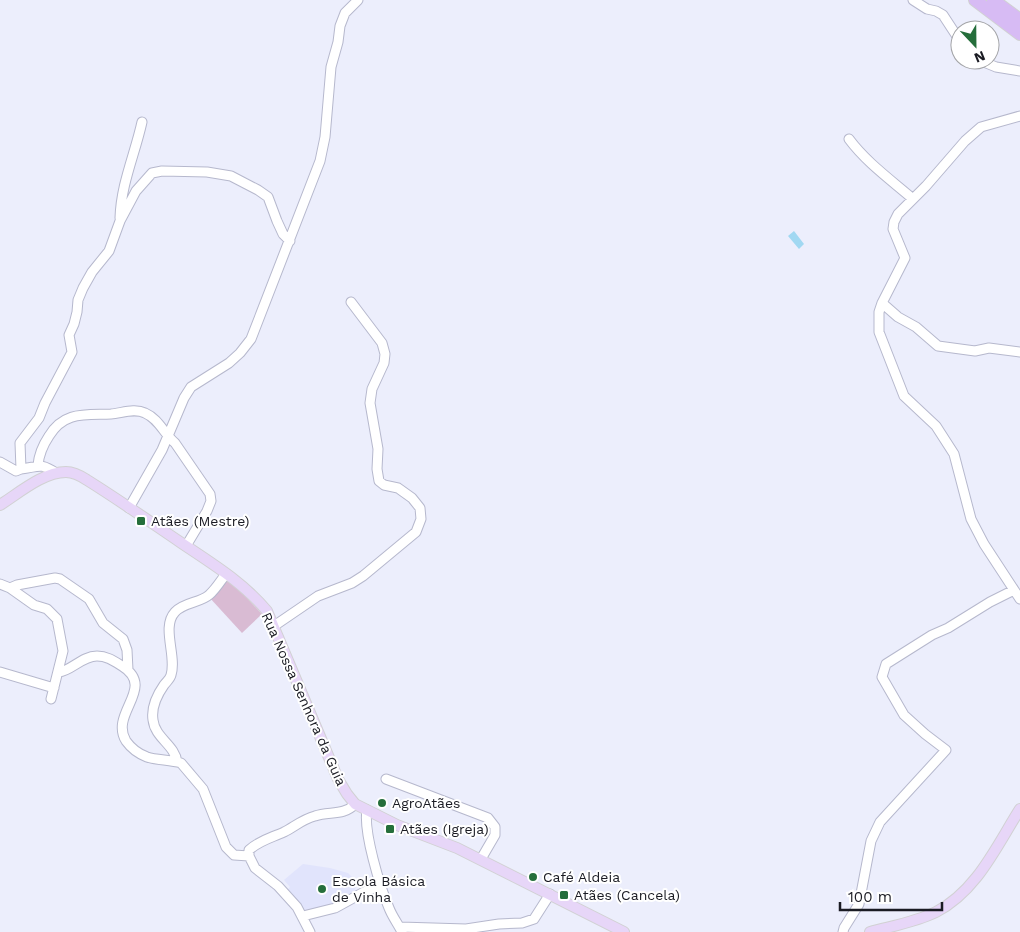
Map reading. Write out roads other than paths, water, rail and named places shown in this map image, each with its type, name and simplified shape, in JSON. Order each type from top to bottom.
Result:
[{"type":"highway","points":[[975,0],[1017,25]]},
{"type":"highway","points":[[993,0],[1017,25]]},
{"type":"main road","name":"Rua Nossa Senhora da Guia","points":[[56,473],[68,472],[76,474],[186,546],[257,599],[267,611],[274,626],[338,779],[355,804],[397,825],[458,848],[624,932]]},
{"type":"main road","points":[[0,504],[40,480],[56,473]]},
{"type":"main road","points":[[870,932],[919,919],[948,906],[976,879],[1020,809]]},
{"type":"street","points":[[129,508],[162,450],[184,398],[191,388],[229,363],[240,353],[251,338],[320,161],[325,138],[331,66],[338,42],[340,26],[345,13],[358,0]]},
{"type":"street","points":[[913,0],[927,9],[943,15],[950,26]]},
{"type":"street","points":[[1000,68],[1020,71]]},
{"type":"street","points":[[1020,116],[981,127],[965,141],[898,214],[894,222],[895,235],[906,258],[879,312],[879,332],[904,396],[936,426],[954,454],[971,518],[984,544],[1020,598]]},
{"type":"street","points":[[120,221],[123,191],[128,169],[137,146],[142,122]]},
{"type":"street","points":[[849,139],[874,165],[912,199]]},
{"type":"street","points":[[21,469],[20,443],[39,418],[72,352],[69,335],[78,312],[78,300],[83,288],[92,272],[109,251],[120,221],[136,191],[152,173],[162,171],[207,172],[231,176],[268,197],[283,234],[290,241]]},
{"type":"street","points":[[274,626],[318,596],[352,583],[363,576],[416,532],[421,519],[420,508],[412,498],[398,488],[384,485],[379,481],[377,469],[378,449],[370,403],[372,389],[384,363],[385,354],[382,343],[351,302]]},
{"type":"street","points":[[882,304],[898,317],[916,327],[938,346],[975,351],[989,348],[1020,352]]},
{"type":"street","points":[[38,465],[45,442],[59,422],[70,417],[137,411],[146,413],[156,420],[167,437],[175,443],[210,494],[211,502],[186,546]]},
{"type":"street","points":[[0,462],[16,471],[38,465],[56,473]]},
{"type":"street","points":[[177,762],[176,754],[159,735],[153,721],[154,704],[170,677],[174,662],[169,633],[170,620],[175,611],[209,595],[226,574]]},
{"type":"street","points":[[10,588],[56,578],[88,599],[103,623],[123,639],[127,650],[128,670],[136,685],[134,695],[122,723],[123,735],[131,747],[147,757],[181,763],[203,789],[226,847],[234,855],[249,856]]},
{"type":"street","points":[[0,584],[10,588],[34,605],[47,609],[57,620],[63,652],[51,699]]},
{"type":"street","points":[[843,932],[859,904],[871,841],[880,822],[946,750],[904,715],[882,677],[886,664],[932,635],[1014,590]]},
{"type":"street","points":[[59,672],[64,672],[72,665],[95,656],[108,657],[128,670]]},
{"type":"street","points":[[0,672],[54,688]]},
{"type":"street","points":[[386,779],[488,818],[495,827],[494,834],[481,859]]},
{"type":"street","points":[[310,932],[297,907],[278,886],[255,868],[249,856],[249,850],[257,843],[284,832],[306,819],[316,815],[339,813],[350,809],[355,804]]},
{"type":"street","points":[[366,810],[366,826],[381,885],[389,909],[401,930],[466,929],[499,924],[522,927],[534,919],[550,894]]},
{"type":"street","points":[[303,916],[335,908],[381,885]]},
{"type":"water","points":[[794,231],[804,244],[799,249],[788,236]]},
{"type":"place","name":"Atães (Mestre)","points":[[141,521]]},
{"type":"place","name":"AgroAtães","points":[[382,803]]},
{"type":"place","name":"Atães (Igreja)","points":[[390,829]]},
{"type":"place","name":"Café Aldeia","points":[[533,877]]},
{"type":"place","name":"Escola Básica de Vinha","points":[[322,889]]},
{"type":"place","name":"Atães (Cancela)","points":[[564,895]]}]
